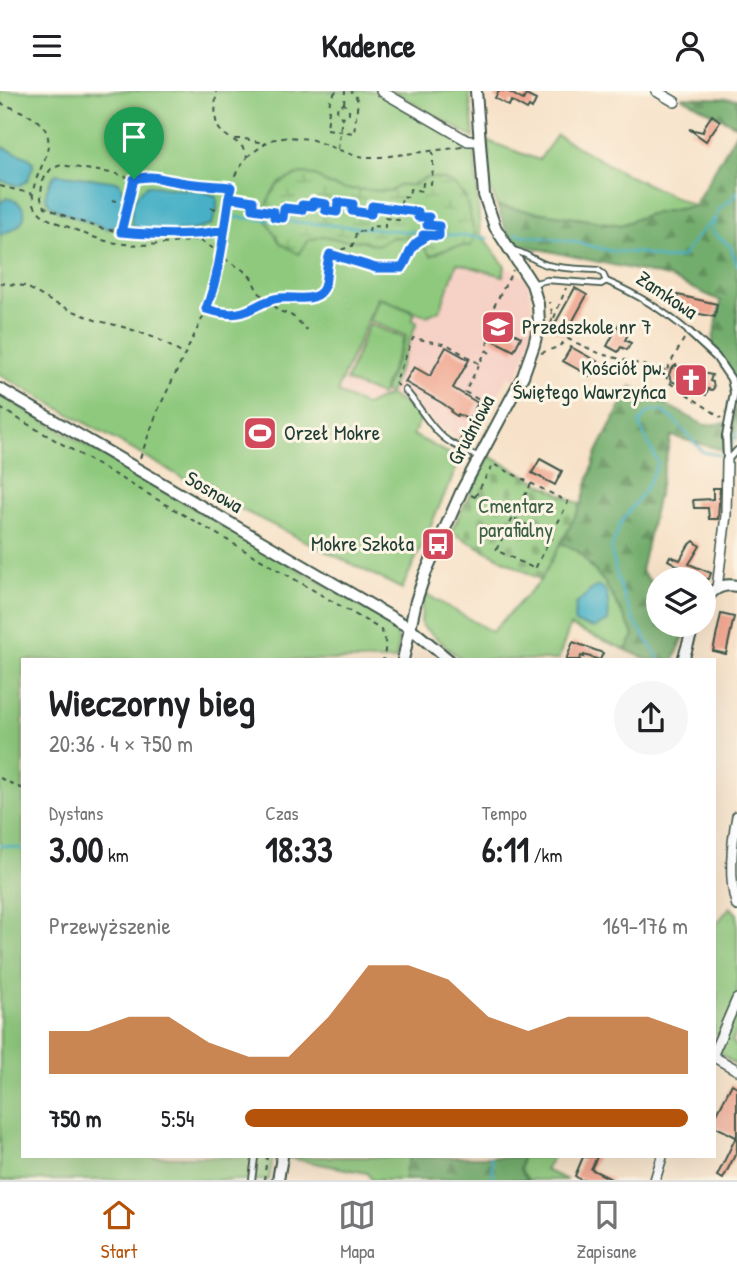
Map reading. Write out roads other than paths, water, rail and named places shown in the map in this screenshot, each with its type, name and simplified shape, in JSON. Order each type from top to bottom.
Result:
[{"type":"street","points":[[381,91],[468,141],[479,141]]},
{"type":"street","name":"Grudniowa","points":[[403,658],[425,574],[461,490],[523,376],[539,324],[536,294],[532,284],[495,227],[484,195],[476,91]]},
{"type":"street","points":[[656,91],[675,102]]},
{"type":"street","name":"Zamkowa","points":[[688,335],[716,357],[731,379],[734,393],[726,436],[726,515],[717,588]]},
{"type":"street","name":"Sosnowa","points":[[0,390],[410,628]]},
{"type":"street","points":[[717,588],[737,586]]},
{"type":"street","points":[[410,628],[447,658]]},
{"type":"street","points":[[684,658],[690,637]]},
{"type":"street","points":[[737,816],[733,841],[734,898],[737,906]]},
{"type":"street","points":[[716,1047],[737,999]]},
{"type":"street","points":[[716,1058],[737,1070]]},
{"type":"street","points":[[278,1180],[282,1158]]},
{"type":"street","points":[[655,1180],[663,1158]]},
{"type":"lane","name":"Zamkowa","points":[[509,250],[527,254],[546,264],[598,270],[606,281],[627,289],[669,315],[688,335]]},
{"type":"lane","name":"Zamkowa","points":[[532,284],[547,280],[601,284],[606,281]]},
{"type":"lane","points":[[405,390],[444,438],[478,457]]},
{"type":"lane","points":[[727,461],[737,450]]},
{"type":"lane","points":[[252,1180],[255,1158]]},
{"type":"water","points":[[0,146],[33,162],[27,181],[18,186],[0,180]]},
{"type":"water","points":[[56,174],[119,182],[123,198],[117,225],[109,229],[69,215],[50,205],[46,193]]},
{"type":"water","points":[[148,185],[201,192],[217,197],[217,209],[212,224],[194,230],[172,232],[132,226],[133,203],[138,193]]},
{"type":"water","points":[[7,198],[16,201],[24,214],[19,225],[0,235],[0,203]]},
{"type":"water","points":[[598,586],[605,590],[608,621],[594,628],[575,623],[576,604]]},
{"type":"waterway","points":[[737,192],[717,211],[712,232],[730,246],[737,265]]},
{"type":"waterway","points":[[231,217],[488,238]]},
{"type":"waterway","points":[[515,234],[574,242],[611,251],[642,253],[664,259],[682,257],[714,219]]},
{"type":"waterway","points":[[659,658],[633,619],[618,581],[611,549],[620,524],[646,488],[658,463],[639,424],[651,411],[662,411],[672,418],[703,452],[720,455]]},
{"type":"waterway","points":[[730,448],[737,433]]},
{"type":"waterway","points":[[0,845],[21,849]]},
{"type":"waterway","points":[[491,1158],[494,1180]]},
{"type":"place","name":"Przedszkole nr 7","points":[[498,327]]},
{"type":"place","name":"Kościół pw. Świętego Wawrzyńca","points":[[691,380]]},
{"type":"place","name":"Orzeł Mokre","points":[[260,433]]},
{"type":"place","name":"Mokre Szkoła","points":[[438,544]]},
{"type":"park label","name":"Cmentarz parafialny","points":[[516,518]]}]
